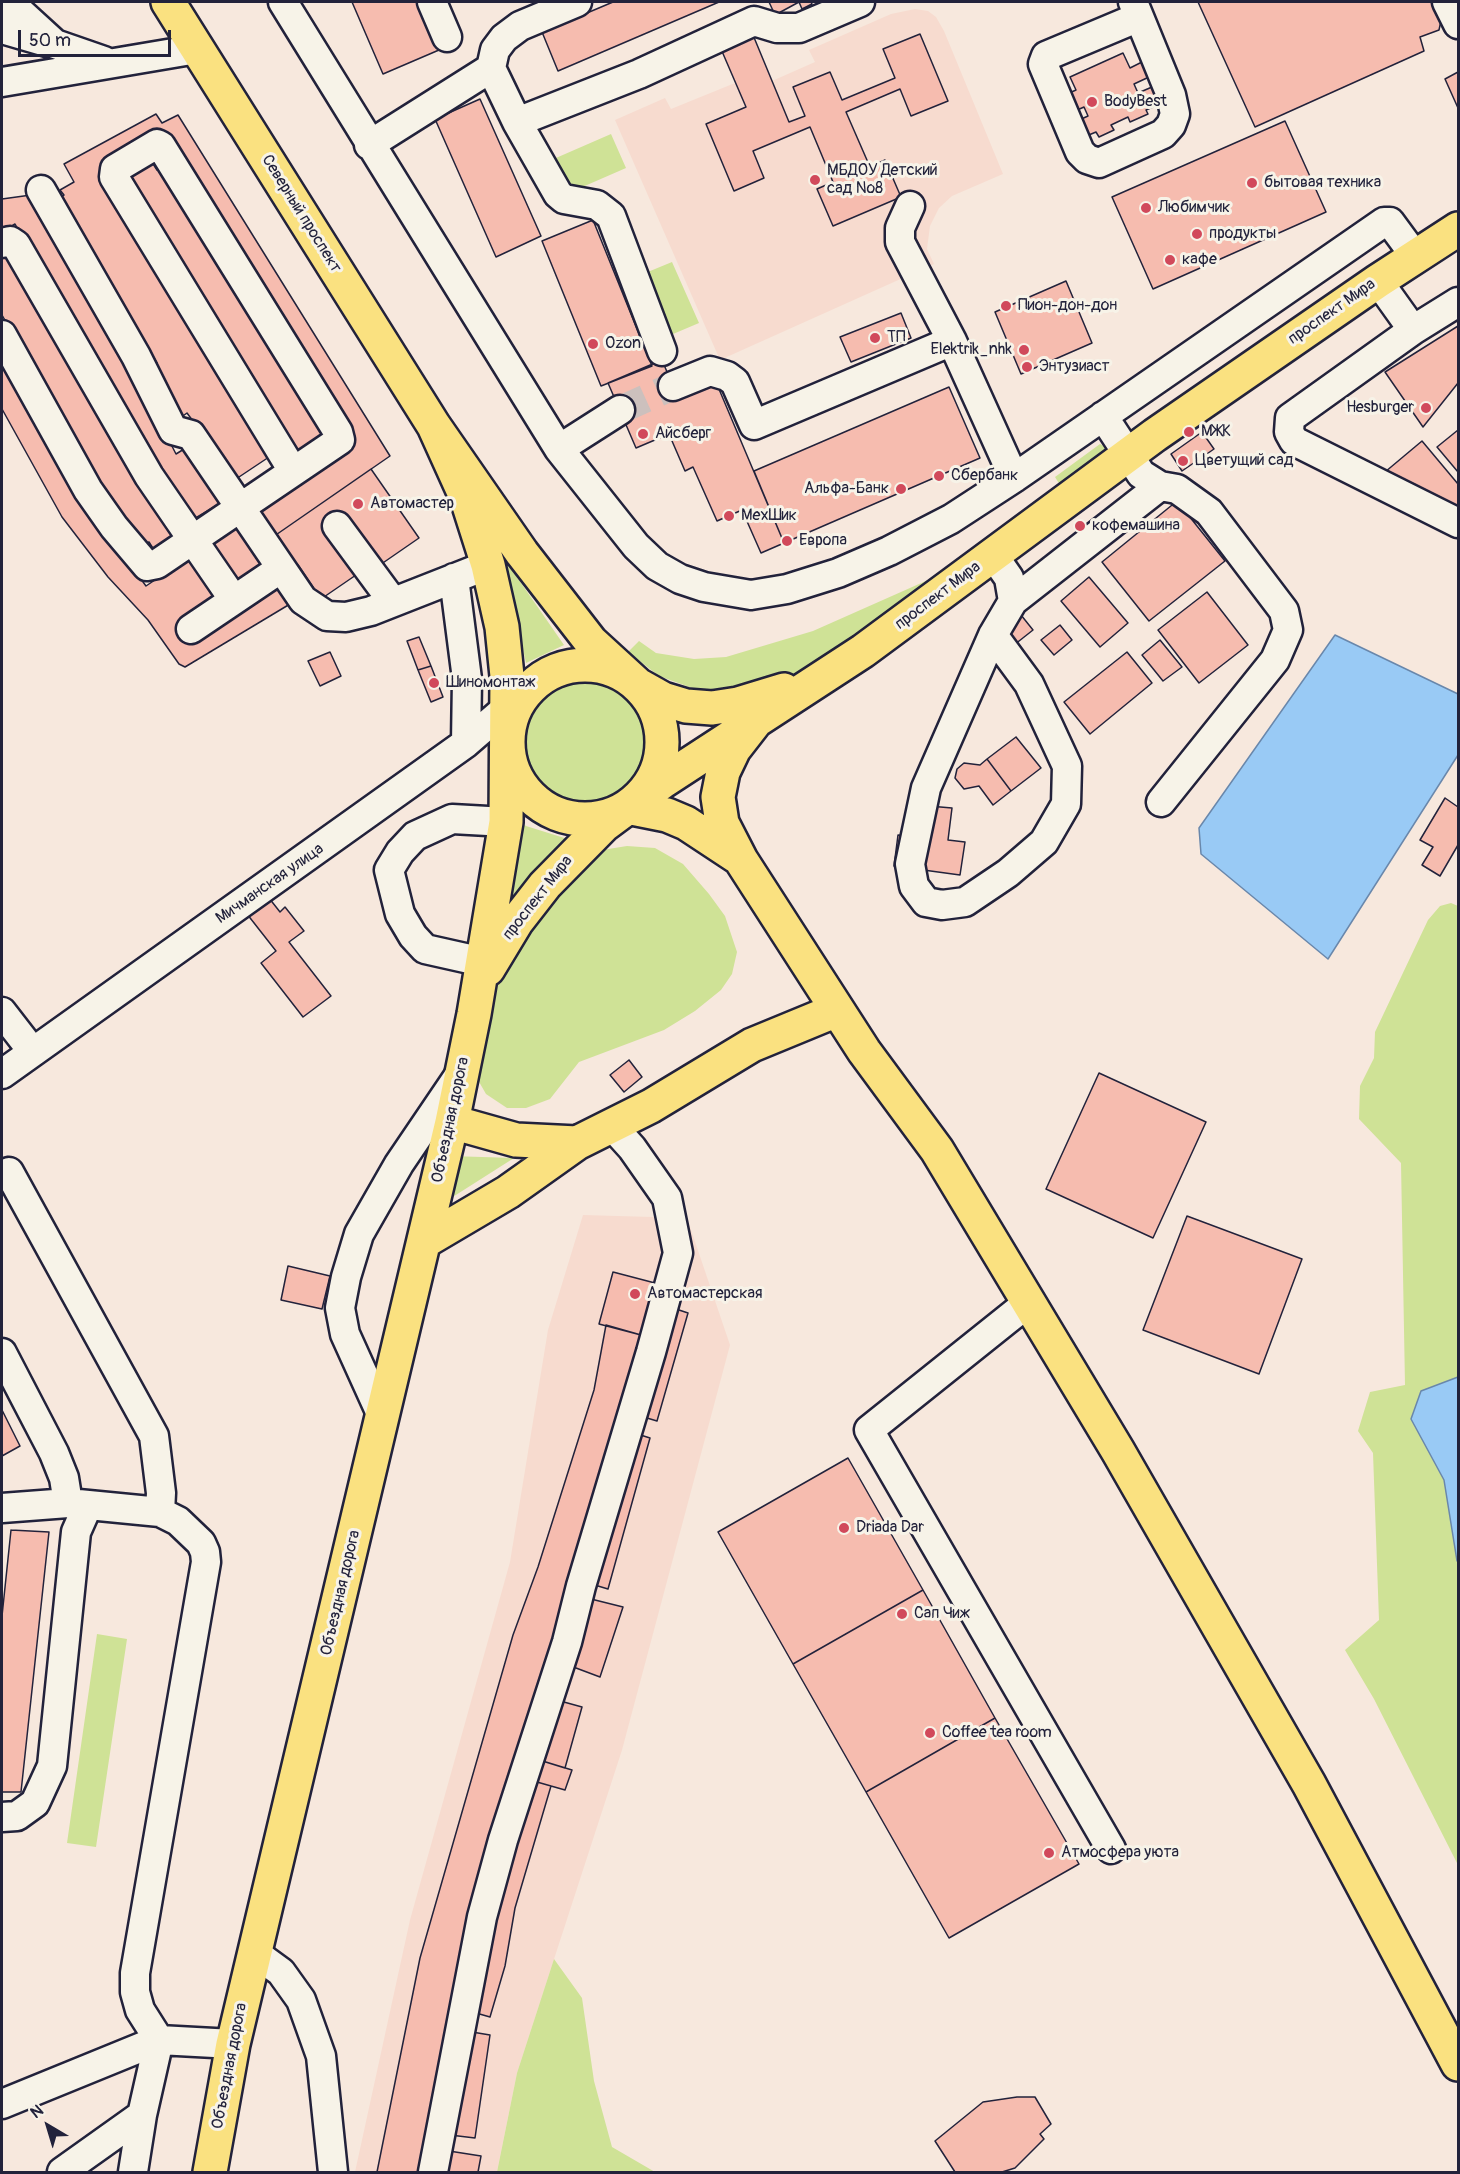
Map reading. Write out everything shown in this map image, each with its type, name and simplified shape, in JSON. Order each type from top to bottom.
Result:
[{"type":"main road","name":"Северный проспект","points":[[168,2],[434,426]]},
{"type":"main road","name":"проспект Мира","points":[[474,1014],[490,964],[517,921],[574,852],[627,807],[863,651],[1126,456],[1378,281],[1458,229]]},
{"type":"main road","points":[[434,426],[467,500],[488,565],[502,627],[508,707],[506,822],[474,1014]]},
{"type":"main road","points":[[434,426],[570,618],[602,654],[638,685],[658,713],[663,744],[656,774],[647,790],[614,815],[590,820],[564,817],[549,811],[525,791],[510,762],[508,745],[513,715],[533,685],[548,674],[566,667],[583,665],[604,667],[621,673],[638,685],[663,699],[687,706],[712,708],[738,704],[799,685],[863,651]]},
{"type":"main road","points":[[755,722],[734,749],[723,772],[718,797],[722,823],[741,860],[837,1010],[937,1150],[1118,1451],[1309,1784],[1458,2064]]},
{"type":"main road","points":[[627,807],[667,815],[686,823],[741,860]]},
{"type":"main road","points":[[425,1241],[508,1192],[577,1143],[613,1126],[752,1045],[837,1010]]},
{"type":"main road","name":"Объездная дорога","points":[[210,2172],[233,2044],[425,1241],[474,1014]]},
{"type":"main road","points":[[452,1122],[516,1140],[577,1143]]},
{"type":"street","points":[[9,2],[55,44]]},
{"type":"street","points":[[282,2],[559,449],[636,546],[657,566],[680,579],[696,584],[751,595],[787,589],[828,576],[889,551],[951,519],[1014,478],[1384,222],[1390,222],[1415,256]]},
{"type":"street","points":[[432,2],[447,37]]},
{"type":"street","points":[[577,2],[520,26],[504,38],[495,50],[491,68],[517,122],[558,194],[564,199],[597,205],[611,216],[662,351]]},
{"type":"street","points":[[517,122],[639,74],[754,21],[777,28],[799,28],[860,2]]},
{"type":"street","points":[[1447,2],[1458,24]]},
{"type":"street","points":[[1136,9],[1171,95],[1175,114],[1171,125],[1163,134],[1099,164],[1087,159],[1080,152],[1043,64],[1046,56],[1136,9]]},
{"type":"street","points":[[2,30],[55,44],[107,62]]},
{"type":"street","points":[[2,82],[107,62],[197,49]]},
{"type":"street","points":[[369,145],[491,68]]},
{"type":"street","points":[[2,335],[88,490],[140,561],[147,566],[157,564],[340,440],[340,436],[164,148],[157,144],[115,169],[114,177],[293,471]]},
{"type":"street","points":[[41,189],[136,356],[173,430],[191,435],[226,484],[238,508],[303,600],[327,616],[346,617],[393,602],[488,565]]},
{"type":"street","points":[[910,206],[900,228],[900,242],[952,341],[1014,478]]},
{"type":"street","points":[[2,243],[10,241],[16,245],[149,476],[234,600]]},
{"type":"street","points":[[1378,281],[1413,330]]},
{"type":"street","points":[[1458,302],[1413,330],[1290,418],[1289,432],[1294,441],[1458,523]]},
{"type":"street","points":[[673,386],[710,371],[728,376],[735,382],[754,425],[952,341]]},
{"type":"street","points":[[559,449],[620,410]]},
{"type":"street","points":[[1102,416],[1126,456],[1141,474],[1160,486],[1177,489],[1209,512],[1284,611],[1288,630],[1275,660],[1161,802]]},
{"type":"street","points":[[993,634],[1029,684],[1067,766],[1066,804],[1044,842],[1008,873],[965,902],[942,904],[926,902],[914,886],[910,864],[926,788],[993,634],[1013,601],[1160,486]]},
{"type":"street","points":[[337,526],[393,602]]},
{"type":"street","points":[[993,555],[1009,578],[1013,601]]},
{"type":"street","points":[[191,628],[280,569]]},
{"type":"street","points":[[454,578],[467,679],[466,743]]},
{"type":"street","name":"Мичманская улица","points":[[2,1074],[466,743],[533,685]]},
{"type":"street","points":[[483,962],[425,949],[413,936],[400,914],[389,870],[400,852],[415,836],[452,819],[506,822]]},
{"type":"street","points":[[2,1012],[33,1052]]},
{"type":"street","points":[[382,1418],[345,1334],[340,1308],[346,1277],[359,1234],[399,1164],[461,1073]]},
{"type":"street","points":[[433,2172],[482,1917],[567,1642],[581,1586],[678,1253],[667,1197],[632,1148],[613,1126]]},
{"type":"street","points":[[9,1172],[154,1436],[161,1493],[160,1512]]},
{"type":"street","points":[[1029,1302],[869,1430],[1111,1849]]},
{"type":"street","points":[[2,1353],[78,1504],[52,1766],[35,1803],[17,1816],[2,1817]]},
{"type":"street","points":[[2,1508],[78,1504],[160,1512],[178,1521],[201,1543],[206,1562],[135,1973],[140,2010],[159,2040],[142,2115],[134,2172]]},
{"type":"street","points":[[255,1953],[281,1972],[301,2000],[321,2056],[333,2172]]},
{"type":"street","points":[[3,2098],[159,2040],[233,2044]]},
{"type":"street","points":[[62,2172],[142,2115]]},
{"type":"shaded area","name":"МБДОУ Детский сад №8","points":[[915,9],[928,11],[936,17],[944,31],[1003,174],[952,196],[939,208],[930,226],[927,249],[934,264],[720,360],[615,120],[665,98],[671,109],[735,83],[721,49],[772,81],[815,62],[809,50],[891,14]]},
{"type":"shaded area","points":[[583,1215],[687,1218],[730,1345],[622,1750],[517,2073],[497,2172],[355,2172],[410,1920],[510,1562],[548,1330]]},
{"type":"green space","points":[[611,134],[626,168],[564,195],[549,161]]},
{"type":"green space","points":[[672,262],[699,323],[666,337],[638,276]]},
{"type":"green space","points":[[1100,444],[1109,449],[980,553],[975,545],[1060,485],[1055,477]]},
{"type":"green space","points":[[503,557],[564,645],[526,663]]},
{"type":"green space","points":[[928,580],[916,603],[791,682],[760,692],[703,692],[659,676],[628,652],[639,641],[656,653],[694,659],[726,657],[813,631]]},
{"type":"green space","points":[[585,680],[609,685],[630,699],[644,720],[649,744],[644,768],[630,789],[609,803],[585,808],[561,803],[540,789],[526,768],[521,744],[526,720],[540,699],[561,685]]},
{"type":"green space","points":[[513,815],[526,826],[574,841],[502,916]]},
{"type":"green space","points":[[627,846],[655,848],[683,864],[709,894],[725,916],[737,952],[732,974],[721,990],[695,1011],[664,1030],[579,1062],[550,1099],[526,1108],[507,1108],[486,1094],[478,1080],[476,1060],[499,967],[539,906],[602,850]]},
{"type":"green space","points":[[1451,903],[1458,906],[1458,1377],[1421,1391],[1412,1419],[1444,1480],[1458,1561],[1458,1865],[1374,1699],[1345,1650],[1379,1620],[1373,1453],[1358,1431],[1370,1392],[1405,1385],[1401,1163],[1359,1119],[1360,1086],[1374,1058],[1375,1032],[1428,920],[1440,906]]},
{"type":"green space","points":[[450,1156],[514,1158],[437,1207]]},
{"type":"green space","points":[[97,1634],[127,1639],[96,1847],[67,1843]]},
{"type":"green space","points":[[554,1959],[582,1998],[594,2081],[612,2147],[655,2172],[497,2172],[517,2073]]},
{"type":"water","points":[[1335,635],[1458,694],[1458,755],[1328,959],[1201,854],[1199,828]]},
{"type":"water","points":[[1458,1377],[1457,1561],[1444,1480],[1411,1419],[1421,1391]]},
{"type":"building","points":[[352,2],[418,2],[439,50],[383,74]]},
{"type":"building","points":[[613,2],[719,2],[558,71],[542,32]]},
{"type":"building","points":[[769,2],[799,2],[775,15]]},
{"type":"building","points":[[799,2],[811,2],[812,4],[802,9]]},
{"type":"building","points":[[1198,2],[1435,2],[1442,16],[1439,30],[1420,37],[1424,51],[1255,127]]},
{"type":"building","points":[[920,34],[948,101],[911,116],[900,89],[846,112],[870,167],[885,160],[901,197],[833,226],[817,189],[833,182],[810,127],[753,151],[764,178],[734,191],[706,124],[746,107],[721,49],[753,35],[789,122],[805,116],[793,87],[830,72],[842,100],[895,78],[883,49]]},
{"type":"building","points":[[1123,53],[1130,68],[1142,62],[1149,77],[1134,84],[1138,93],[1152,87],[1160,104],[1146,110],[1148,114],[1130,122],[1128,117],[1111,125],[1114,130],[1099,137],[1096,132],[1084,137],[1077,121],[1088,116],[1084,107],[1075,111],[1067,94],[1076,90],[1070,77]]},
{"type":"building","points":[[1458,72],[1458,108],[1445,79]]},
{"type":"building","points":[[480,99],[541,236],[496,257],[435,119]]},
{"type":"building","points":[[156,114],[162,123],[178,115],[390,456],[270,539],[252,512],[354,442],[165,131],[100,170],[272,455],[236,479],[187,413],[176,421],[151,368],[157,363],[57,199],[64,195],[60,190],[74,182],[64,164]]},
{"type":"building","points":[[1285,121],[1326,212],[1153,289],[1112,197]]},
{"type":"building","points":[[150,159],[157,170],[164,166],[328,433],[294,455],[130,184],[130,173]]},
{"type":"building","points":[[31,195],[139,382],[176,454],[189,446],[224,501],[189,522],[156,470],[15,224],[2,232],[2,199]]},
{"type":"building","points":[[593,220],[652,366],[601,386],[542,241]]},
{"type":"building","points":[[8,249],[177,533],[154,550],[149,542],[141,546],[95,480],[2,315],[2,253]]},
{"type":"building","points":[[1066,281],[1092,343],[1021,374],[995,312]]},
{"type":"building","name":"ТП","points":[[901,313],[911,338],[851,362],[840,337]]},
{"type":"building","points":[[1458,326],[1458,383],[1423,427],[1385,372]]},
{"type":"building","points":[[2,353],[77,492],[146,586],[192,555],[219,595],[176,625],[188,644],[279,587],[290,604],[185,667],[179,664],[148,620],[108,577],[62,517],[2,409]]},
{"type":"building","points":[[662,360],[678,398],[716,382],[784,543],[761,553],[742,510],[717,521],[693,467],[685,471],[669,434],[636,448],[608,383]]},
{"type":"building","points":[[949,387],[980,458],[784,543],[754,471]]},
{"type":"building","points":[[1458,430],[1458,472],[1437,447]]},
{"type":"building","points":[[1202,432],[1214,449],[1182,471],[1171,454]]},
{"type":"building","points":[[1422,441],[1458,484],[1458,520],[1385,472]]},
{"type":"building","name":"Автомастер","points":[[371,469],[419,538],[377,567],[382,574],[364,587],[356,575],[321,599],[298,565],[291,570],[270,539]]},
{"type":"building","points":[[1177,501],[1225,561],[1149,621],[1102,562]]},
{"type":"building","points":[[237,524],[265,564],[235,585],[207,545]]},
{"type":"building","points":[[1089,577],[1128,623],[1100,647],[1061,601]]},
{"type":"building","points":[[1207,592],[1248,645],[1199,683],[1158,630]]},
{"type":"building","points":[[1021,615],[1033,630],[1014,645],[1002,630]]},
{"type":"building","points":[[1060,625],[1072,640],[1054,655],[1041,640]]},
{"type":"building","points":[[419,637],[431,666],[418,670],[407,641]]},
{"type":"building","points":[[1160,640],[1182,667],[1163,681],[1142,655]]},
{"type":"building","points":[[330,652],[341,676],[320,686],[308,661]]},
{"type":"building","points":[[1127,652],[1152,683],[1090,734],[1064,702]]},
{"type":"building","points":[[431,666],[443,697],[431,702],[418,670]]},
{"type":"building","points":[[1016,737],[1041,768],[1011,791],[987,759]]},
{"type":"building","points":[[987,759],[1011,791],[993,805],[979,786],[964,789],[955,778],[957,769],[964,763],[980,765]]},
{"type":"building","points":[[1445,798],[1458,807],[1458,845],[1440,876],[1422,865],[1433,847],[1420,840]]},
{"type":"building","points":[[929,806],[952,808],[948,840],[965,842],[960,875],[894,866],[898,835],[925,838]]},
{"type":"building","points":[[269,898],[280,912],[285,907],[304,931],[289,942],[331,996],[303,1017],[261,963],[276,951],[247,914]]},
{"type":"building","points":[[629,1060],[642,1077],[624,1092],[610,1075]]},
{"type":"building","points":[[1099,1073],[1206,1122],[1153,1238],[1046,1189]]},
{"type":"building","points":[[1187,1216],[1302,1259],[1259,1374],[1143,1330]]},
{"type":"building","points":[[288,1266],[330,1276],[322,1309],[281,1300]]},
{"type":"building","points":[[613,1272],[655,1283],[641,1335],[599,1324]]},
{"type":"building","points":[[667,1306],[688,1313],[657,1421],[637,1415]]},
{"type":"building","points":[[606,1325],[641,1335],[423,2172],[377,2172],[420,1958],[513,1635],[538,1567],[594,1390]]},
{"type":"building","points":[[2,1410],[20,1446],[2,1456]]},
{"type":"building","points":[[631,1432],[650,1438],[608,1589],[588,1583]]},
{"type":"building","points":[[848,1458],[923,1590],[793,1664],[718,1532]]},
{"type":"building","points":[[11,1530],[49,1532],[21,1792],[2,1792],[2,1616]]},
{"type":"building","points":[[923,1590],[995,1718],[866,1792],[793,1664]]},
{"type":"building","points":[[587,1598],[623,1607],[600,1677],[568,1665]]},
{"type":"building","points":[[553,1699],[582,1707],[565,1768],[536,1759]]},
{"type":"building","points":[[995,1718],[1079,1864],[949,1938],[866,1792]]},
{"type":"building","points":[[536,1759],[572,1770],[565,1790],[530,1780]]},
{"type":"building","points":[[530,1780],[551,1786],[515,1908],[505,1966],[490,2017],[469,2011]]},
{"type":"building","points":[[466,2031],[490,2035],[475,2138],[450,2135]]},
{"type":"building","points":[[1035,2097],[1051,2124],[1040,2134],[1044,2139],[1015,2168],[1002,2172],[955,2172],[935,2141],[983,2102]]},
{"type":"building","points":[[449,2151],[481,2156],[478,2172],[446,2172]]},
{"type":"tunnel","points":[[620,410],[673,386]]},
{"type":"place","name":"BodyBest","points":[[1092,102]]},
{"type":"place","name":"МБДОУ Детский сад №8","points":[[815,180]]},
{"type":"place","name":"бытовая техника","points":[[1252,183]]},
{"type":"place","name":"Любимчик","points":[[1146,208]]},
{"type":"place","name":"продукты","points":[[1197,234]]},
{"type":"place","name":"кафе","points":[[1170,260]]},
{"type":"place","name":"Пион-дон-дон","points":[[1006,306]]},
{"type":"place","name":"ТП","points":[[875,338]]},
{"type":"place","name":"Ozon","points":[[593,344]]},
{"type":"place","name":"Elektrik_nhk","points":[[1024,350]]},
{"type":"place","name":"Энтузиаст","points":[[1027,367]]},
{"type":"place","name":"Hesburger","points":[[1426,408]]},
{"type":"place","name":"МЖК","points":[[1189,432]]},
{"type":"place","name":"Айсберг","points":[[643,434]]},
{"type":"place","name":"Цветущий сад","points":[[1183,461]]},
{"type":"place","name":"Сбербанк","points":[[939,476]]},
{"type":"place","name":"Альфа-Банк","points":[[901,489]]},
{"type":"place","name":"Автомастер","points":[[358,504]]},
{"type":"place","name":"МехШик","points":[[729,516]]},
{"type":"place","name":"кофемашина","points":[[1080,526]]},
{"type":"place","name":"Европа","points":[[787,541]]},
{"type":"place","name":"Шиномонтаж","points":[[434,683]]},
{"type":"place","name":"Автомастерская","points":[[635,1294]]},
{"type":"place","name":"Driada Dar","points":[[844,1528]]},
{"type":"place","name":"Сап Чиж","points":[[902,1614]]},
{"type":"place","name":"Coffee tea room","points":[[930,1733]]},
{"type":"place","name":"Атмосфера уюта","points":[[1049,1853]]}]
